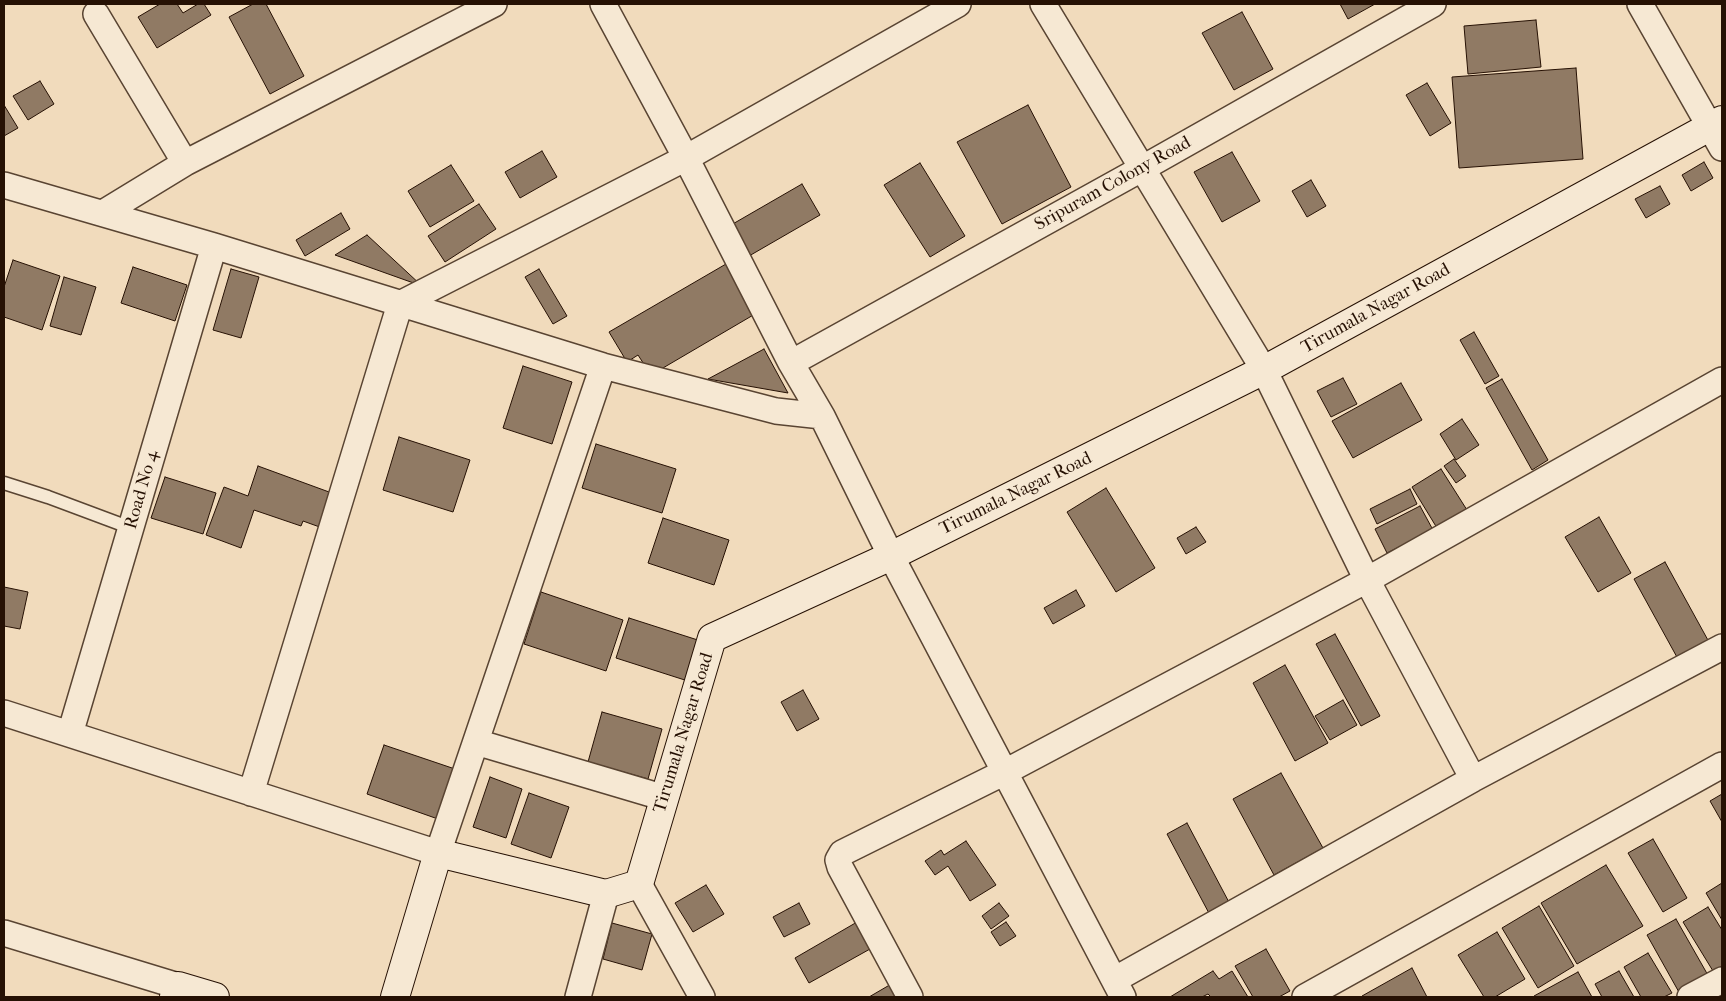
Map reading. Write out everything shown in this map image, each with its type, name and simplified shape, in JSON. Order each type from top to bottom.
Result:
[{"type":"street","points":[[103,213],[185,162],[494,4]]},
{"type":"street","points":[[603,4],[686,158],[791,363],[822,416],[891,556],[1119,988],[1473,779],[1722,647]]},
{"type":"street","points":[[252,793],[400,304],[686,158],[958,4]]},
{"type":"street","points":[[1043,4],[1264,370],[1367,580],[1473,779]]},
{"type":"street","name":"Sripuram Colony Road","points":[[791,363],[1143,168],[1433,4]]},
{"type":"street","points":[[1640,4],[1718,131]]},
{"type":"street","points":[[96,14],[185,162]]},
{"type":"street","name":"Tirumala Nagar Road","points":[[639,884],[712,638],[891,556],[1264,370],[1718,131]]},
{"type":"street","points":[[6,192],[103,213],[603,366],[776,411],[822,416]]},
{"type":"street","name":"Road No 4","points":[[70,734],[214,246]]},
{"type":"street","points":[[395,997],[438,852],[603,366]]},
{"type":"street","points":[[910,997],[840,867],[838,860],[840,854],[1005,772],[1367,580],[1722,380]]},
{"type":"street","points":[[4,713],[438,852],[606,894],[639,884],[702,997]]},
{"type":"street","points":[[476,742],[665,798]]},
{"type":"street","points":[[1305,997],[1722,765]]},
{"type":"street","points":[[578,997],[606,894]]},
{"type":"street","points":[[4,933],[176,992],[215,997]]},
{"type":"street","points":[[1690,997],[1722,980]]},
{"type":"lane","points":[[4,483],[131,528]]},
{"type":"building","points":[[160,4],[177,4],[183,13],[198,4],[204,4],[211,15],[157,48],[138,17]]},
{"type":"building","points":[[253,4],[266,4],[304,76],[270,94],[229,17]]},
{"type":"building","points":[[1340,4],[1375,4],[1348,19]]},
{"type":"building","points":[[1242,12],[1273,69],[1234,90],[1202,33]]},
{"type":"building","points":[[1536,20],[1541,67],[1468,74],[1464,26]]},
{"type":"building","points":[[1576,68],[1583,159],[1459,168],[1452,77]]},
{"type":"building","points":[[40,81],[54,104],[28,120],[13,96]]},
{"type":"building","points":[[1427,83],[1451,123],[1430,136],[1406,95]]},
{"type":"building","points":[[4,105],[18,128],[4,136]]},
{"type":"building","points":[[1028,105],[1071,187],[1002,224],[957,142]]},
{"type":"building","points":[[542,151],[557,177],[520,198],[505,172]]},
{"type":"building","points":[[1232,152],[1260,201],[1222,222],[1194,172]]},
{"type":"building","points":[[1704,162],[1713,178],[1691,191],[1682,175]]},
{"type":"building","points":[[920,163],[965,236],[930,257],[884,185]]},
{"type":"building","points":[[451,165],[474,201],[430,227],[408,191]]},
{"type":"building","points":[[1311,180],[1326,206],[1307,217],[1292,191]]},
{"type":"building","points":[[802,184],[820,215],[749,256],[731,225]]},
{"type":"building","points":[[1660,186],[1670,204],[1646,218],[1635,199]]},
{"type":"building","points":[[479,204],[496,229],[445,262],[428,236]]},
{"type":"building","points":[[341,213],[350,229],[305,256],[296,240]]},
{"type":"building","points":[[367,235],[422,286],[335,255]]},
{"type":"building","points":[[13,260],[60,276],[42,330],[4,317],[4,287]]},
{"type":"building","points":[[726,264],[755,314],[651,375],[638,355],[627,362],[609,332]]},
{"type":"building","points":[[133,267],[187,285],[175,321],[121,303]]},
{"type":"building","points":[[231,269],[259,277],[241,338],[213,330]]},
{"type":"building","points":[[539,269],[567,316],[553,324],[525,277]]},
{"type":"building","points":[[64,277],[96,287],[81,335],[50,326]]},
{"type":"building","points":[[1474,332],[1499,376],[1485,384],[1460,340]]},
{"type":"building","points":[[764,349],[788,393],[708,379]]},
{"type":"building","points":[[523,366],[572,382],[552,444],[503,428]]},
{"type":"building","points":[[1343,378],[1357,404],[1331,417],[1317,391]]},
{"type":"building","points":[[1502,379],[1548,460],[1532,470],[1486,388]]},
{"type":"building","points":[[1401,383],[1422,420],[1353,458],[1332,421]]},
{"type":"building","points":[[1462,419],[1479,445],[1456,460],[1440,434]]},
{"type":"building","points":[[399,437],[470,460],[453,512],[383,490]]},
{"type":"building","points":[[596,444],[676,469],[662,513],[582,488]]},
{"type":"building","points":[[1454,459],[1466,476],[1456,483],[1444,466]]},
{"type":"building","points":[[258,466],[340,496],[328,530],[303,521],[301,526],[254,510],[241,548],[206,535],[224,487],[248,496]]},
{"type":"building","points":[[1441,469],[1467,510],[1437,528],[1412,487]]},
{"type":"building","points":[[165,477],[216,493],[203,534],[151,518]]},
{"type":"building","points":[[1106,488],[1155,568],[1116,592],[1067,512]]},
{"type":"building","points":[[1410,489],[1417,504],[1377,524],[1370,509]]},
{"type":"building","points":[[1420,506],[1433,530],[1387,553],[1375,529]]},
{"type":"building","points":[[1599,517],[1631,573],[1598,592],[1565,537]]},
{"type":"building","points":[[663,518],[729,540],[714,585],[648,563]]},
{"type":"building","points":[[1196,527],[1206,542],[1186,554],[1177,538]]},
{"type":"building","points":[[1665,562],[1709,642],[1678,659],[1634,579]]},
{"type":"building","points":[[4,587],[28,592],[20,629],[4,626]]},
{"type":"building","points":[[1076,590],[1085,606],[1053,624],[1044,608]]},
{"type":"building","points":[[541,592],[623,620],[606,671],[524,644]]},
{"type":"building","points":[[629,618],[704,642],[691,682],[616,658]]},
{"type":"building","points":[[1335,634],[1380,716],[1361,726],[1316,644]]},
{"type":"building","points":[[1285,665],[1328,743],[1295,761],[1253,683]]},
{"type":"building","points":[[803,690],[819,719],[797,731],[781,702]]},
{"type":"building","points":[[1343,700],[1357,725],[1330,740],[1315,716]]},
{"type":"building","points":[[602,712],[662,729],[648,779],[588,762]]},
{"type":"building","points":[[384,745],[455,769],[438,819],[367,794]]},
{"type":"building","points":[[1281,773],[1323,848],[1274,875],[1233,799]]},
{"type":"building","points":[[490,777],[522,789],[506,838],[473,827]]},
{"type":"building","points":[[529,793],[569,807],[551,858],[511,844]]},
{"type":"building","points":[[1722,794],[1722,822],[1710,801]]},
{"type":"building","points":[[1187,823],[1231,906],[1211,917],[1167,834]]},
{"type":"building","points":[[1653,839],[1687,898],[1663,912],[1628,853]]},
{"type":"building","points":[[966,841],[996,885],[970,901],[948,866],[935,875],[925,861],[941,850],[944,855]]},
{"type":"building","points":[[1606,865],[1643,926],[1577,964],[1541,903]]},
{"type":"building","points":[[1722,883],[1722,920],[1706,893]]},
{"type":"building","points":[[706,885],[724,914],[693,932],[675,903]]},
{"type":"building","points":[[799,903],[810,924],[784,937],[773,917]]},
{"type":"building","points":[[999,903],[1009,916],[991,929],[982,916]]},
{"type":"building","points":[[1539,906],[1574,966],[1538,988],[1502,928]]},
{"type":"building","points":[[1708,907],[1722,930],[1722,966],[1713,971],[1683,922]]},
{"type":"building","points":[[864,918],[879,944],[809,983],[795,958]]},
{"type":"building","points":[[1676,919],[1709,977],[1680,994],[1647,935]]},
{"type":"building","points":[[1006,922],[1016,936],[1000,946],[991,932]]},
{"type":"building","points":[[612,923],[652,934],[642,970],[603,959]]},
{"type":"building","points":[[1497,932],[1525,979],[1495,997],[1484,997],[1458,955]]},
{"type":"building","points":[[1266,949],[1290,991],[1279,997],[1253,997],[1235,966]]},
{"type":"building","points":[[1648,953],[1672,993],[1664,997],[1641,997],[1624,967]]},
{"type":"building","points":[[1412,968],[1427,997],[1362,996]]},
{"type":"building","points":[[1213,971],[1219,979],[1232,971],[1248,997],[1211,997],[1208,994],[1202,997],[1170,997]]},
{"type":"building","points":[[1619,971],[1634,997],[1602,997],[1595,984]]},
{"type":"building","points":[[1578,972],[1592,997],[1534,996]]},
{"type":"building","points":[[893,983],[901,997],[869,997]]}]
